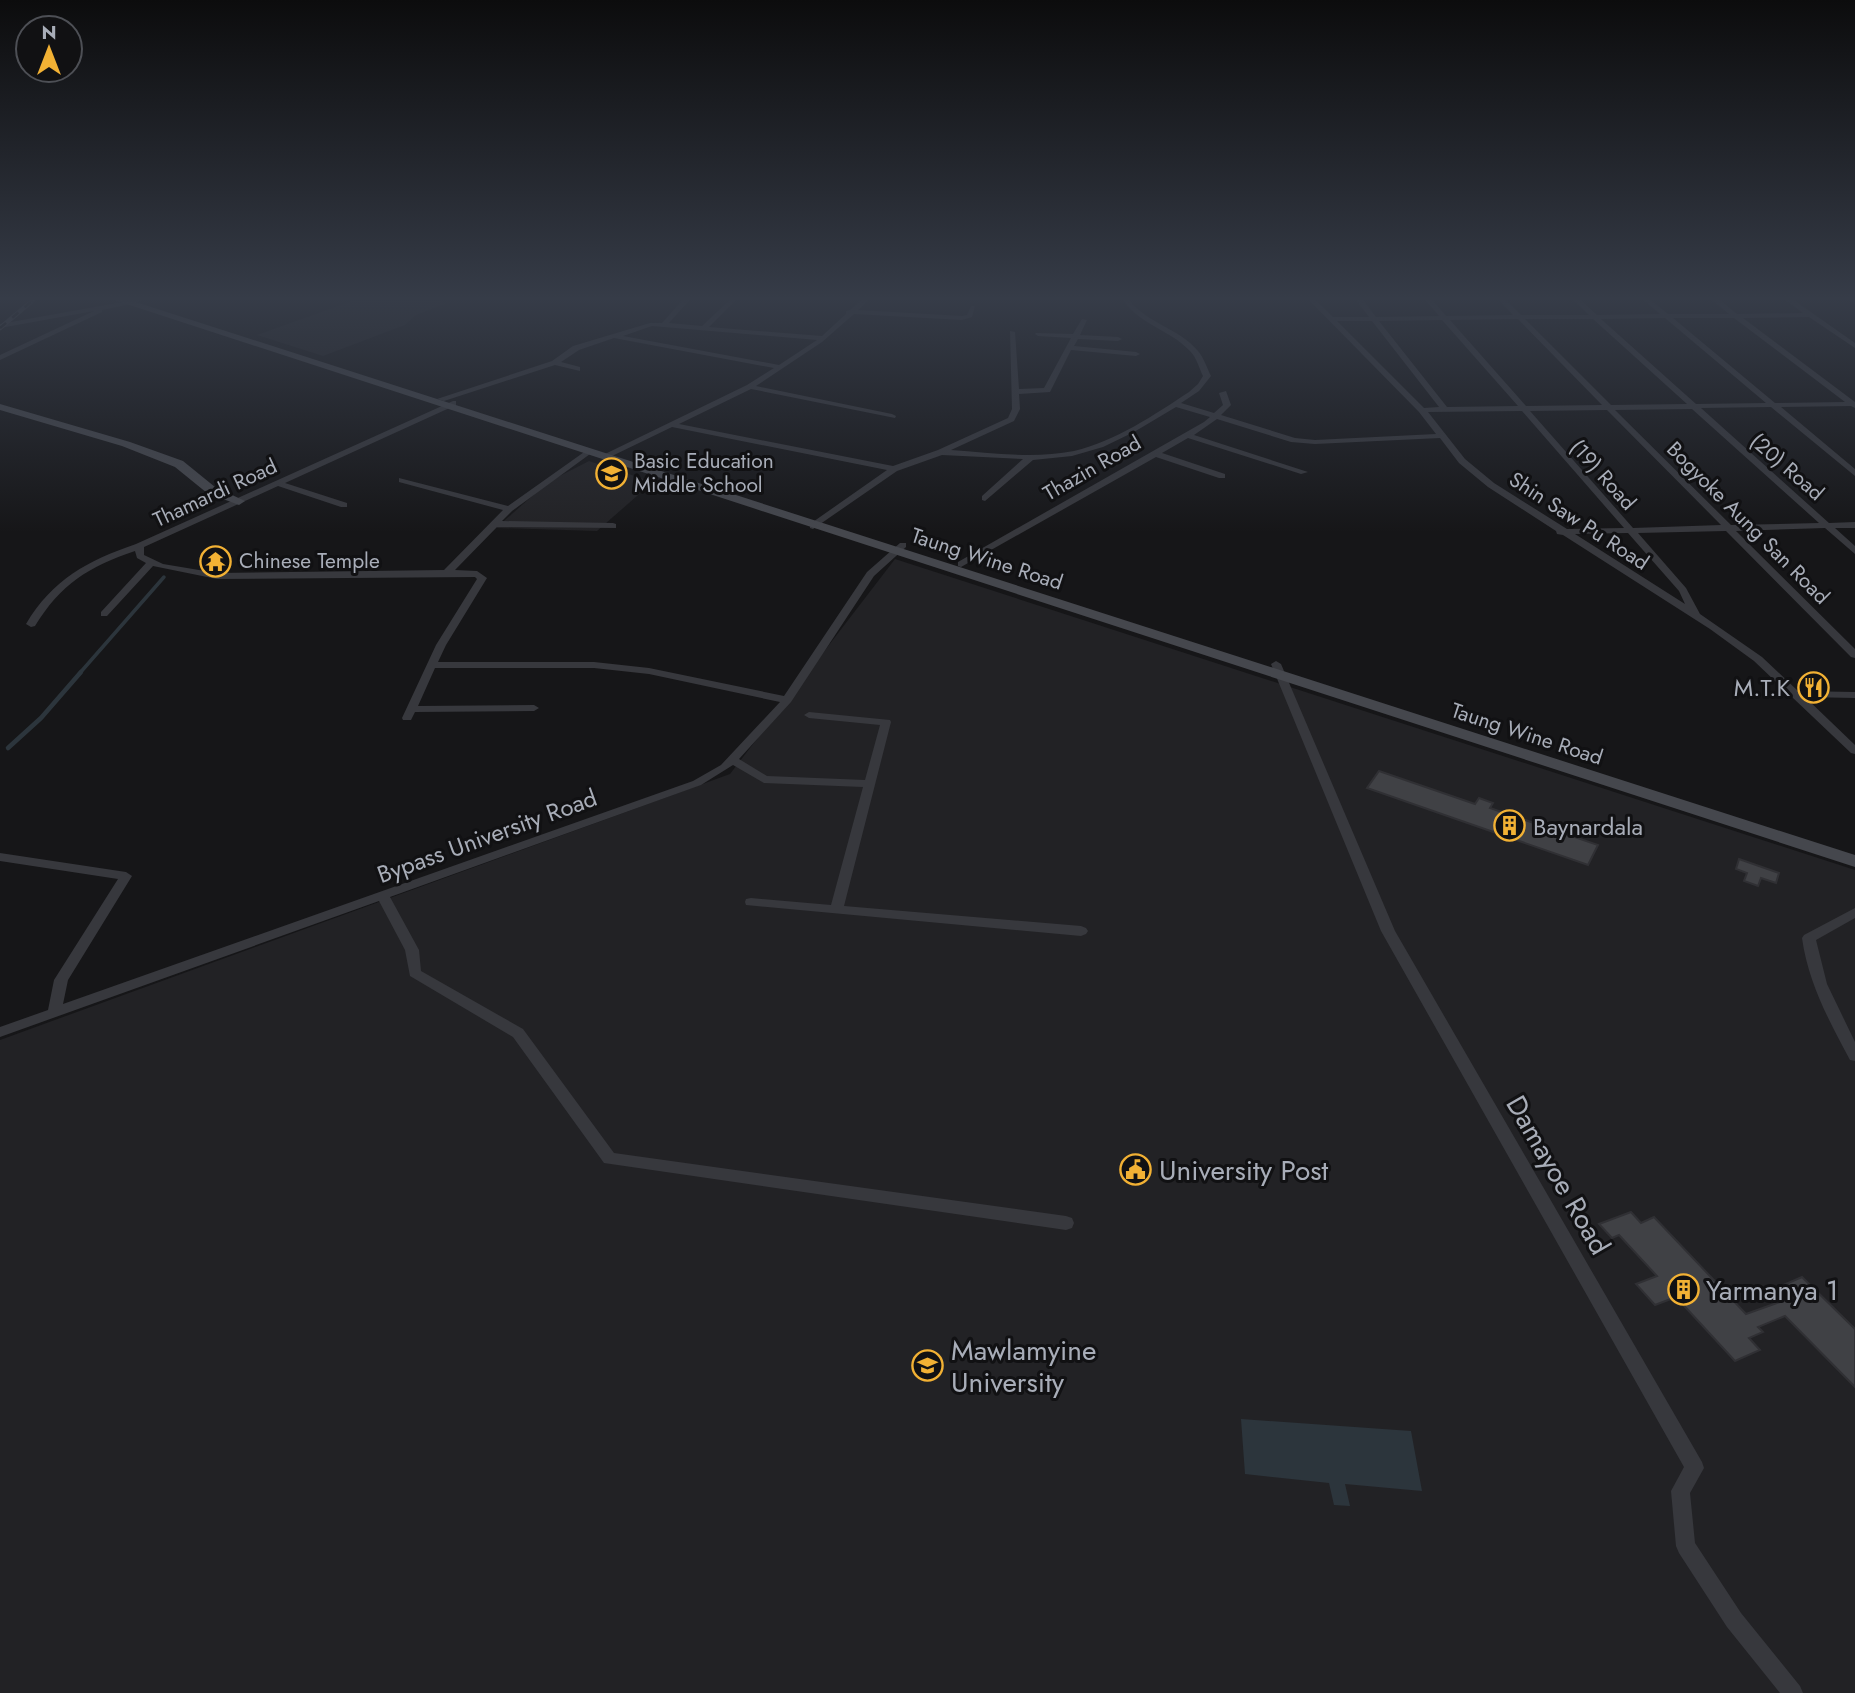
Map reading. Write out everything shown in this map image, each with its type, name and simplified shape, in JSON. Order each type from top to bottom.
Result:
[{"type":"main road","name":"Taung Wine Road","points":[[364,375],[587,452],[900,548],[1496,741],[1855,861]]},
{"type":"main road","points":[[0,395],[9,398],[0,405]]},
{"type":"main road","name":"Taung Wine Road","points":[[447,403],[819,523]]},
{"type":"main road","points":[[0,405],[179,464],[211,490],[239,501]]},
{"type":"main road","name":"Taung Wine Road","points":[[900,548],[961,564],[1278,670]]},
{"type":"main road","name":"Taung Wine Road","points":[[1496,741],[1855,851]]},
{"type":"street","points":[[447,403],[523,375]]},
{"type":"street","points":[[609,454],[674,425],[750,387],[767,375]]},
{"type":"street","points":[[819,523],[894,469],[941,452],[1011,419],[1016,409],[1014,375]]},
{"type":"street","points":[[1015,392],[1047,390],[1054,375]]},
{"type":"street","points":[[941,452],[1032,456],[1065,455],[1091,449],[1175,404],[1207,379],[1205,375]]},
{"type":"street","name":"Shin Saw Pu Road","points":[[1387,375],[1422,410],[1440,436],[1491,485],[1697,616],[1758,659],[1855,751]]},
{"type":"street","points":[[1418,375],[1446,410]]},
{"type":"street","name":"(19) Road","points":[[1492,375],[1683,590],[1697,616]]},
{"type":"street","name":"Bogyoke Aung San Road","points":[[1577,375],[1725,528],[1855,655]]},
{"type":"street","name":"(20) Road","points":[[1658,375],[1855,551]]},
{"type":"street","points":[[1737,375],[1855,473]]},
{"type":"street","points":[[1814,375],[1854,405]]},
{"type":"street","points":[[750,387],[892,416]]},
{"type":"street","points":[[1217,416],[1227,405],[1223,393]]},
{"type":"street","name":"Thamardi Road","points":[[432,665],[482,578],[477,574],[249,578],[185,572],[140,556],[139,545],[447,403]]},
{"type":"street","points":[[1175,404],[1294,440],[1315,442],[1440,436]]},
{"type":"street","points":[[1422,410],[1854,405]]},
{"type":"street","name":"Thazin Road","points":[[961,564],[1217,416]]},
{"type":"street","points":[[674,425],[894,469]]},
{"type":"street","points":[[1187,435],[1304,472]]},
{"type":"street","points":[[447,573],[509,509],[587,452]]},
{"type":"street","points":[[1153,453],[1222,477]]},
{"type":"street","points":[[985,498],[1032,456]]},
{"type":"street","points":[[402,480],[509,509]]},
{"type":"street","points":[[278,483],[344,505]]},
{"type":"street","points":[[493,524],[613,526]]},
{"type":"street","points":[[1560,531],[1855,525]]},
{"type":"street","points":[[31,624],[42,602],[66,580],[98,560],[139,545]]},
{"type":"street","name":"Bypass University Road","points":[[0,1032],[697,783],[726,767],[787,700],[870,574],[900,548]]},
{"type":"street","points":[[104,614],[152,562]]},
{"type":"street","points":[[534,708],[410,713],[432,665],[594,665],[649,671],[787,700]]},
{"type":"street","name":"Damayoe Road","points":[[1278,670],[1388,931],[1695,1468],[1680,1491],[1686,1546],[1734,1620],[1793,1693]]},
{"type":"street","points":[[1797,694],[1855,695]]},
{"type":"street","points":[[809,715],[886,722],[838,908]]},
{"type":"street","points":[[731,759],[764,779],[869,785]]},
{"type":"street","points":[[0,857],[44,866],[126,876],[61,980],[54,1012]]},
{"type":"street","points":[[383,896],[412,950],[415,973],[518,1033],[609,1159],[1066,1223]]},
{"type":"street","points":[[751,902],[1081,931]]},
{"type":"street","points":[[1855,912],[1809,938],[1817,982],[1855,1056]]},
{"type":"shaded area","points":[[589,461],[653,482],[597,531],[496,528],[548,482]]},
{"type":"shaded area","name":"Mawlamyine University","points":[[895,559],[1855,870],[1855,1693],[0,1693],[0,1040],[730,774]]},
{"type":"shaded area","points":[[1241,1419],[1411,1431],[1422,1491],[1345,1484],[1350,1506],[1334,1505],[1329,1483],[1245,1474]]},
{"type":"building","name":"Baynardala","points":[[1379,771],[1475,804],[1479,798],[1493,803],[1490,808],[1598,845],[1588,865],[1367,788]]},
{"type":"building","points":[[1739,859],[1779,873],[1776,883],[1761,878],[1758,886],[1744,881],[1747,873],[1736,869]]},
{"type":"building","name":"Yarmanya 1","points":[[1631,1212],[1641,1223],[1654,1217],[1746,1314],[1791,1298],[1779,1287],[1802,1277],[1855,1329],[1855,1387],[1785,1316],[1758,1327],[1763,1332],[1749,1338],[1760,1350],[1735,1361],[1676,1297],[1655,1305],[1636,1284],[1657,1276],[1619,1235],[1612,1238],[1599,1224]]},
{"type":"waterway","points":[[79,674],[164,577]]},
{"type":"waterway","points":[[8,748],[41,718],[81,672]]},
{"type":"place","name":"Basic Education Middle School","points":[[611,473]]},
{"type":"place","name":"Chinese Temple","points":[[216,561]]},
{"type":"place","name":"M.T.K","points":[[1813,687]]},
{"type":"place","name":"Baynardala","points":[[1510,826]]},
{"type":"place","name":"University Post","points":[[1136,1170]]},
{"type":"place","name":"Yarmanya 1","points":[[1683,1290]]},
{"type":"place","name":"Mawlamyine University","points":[[928,1366]]}]
